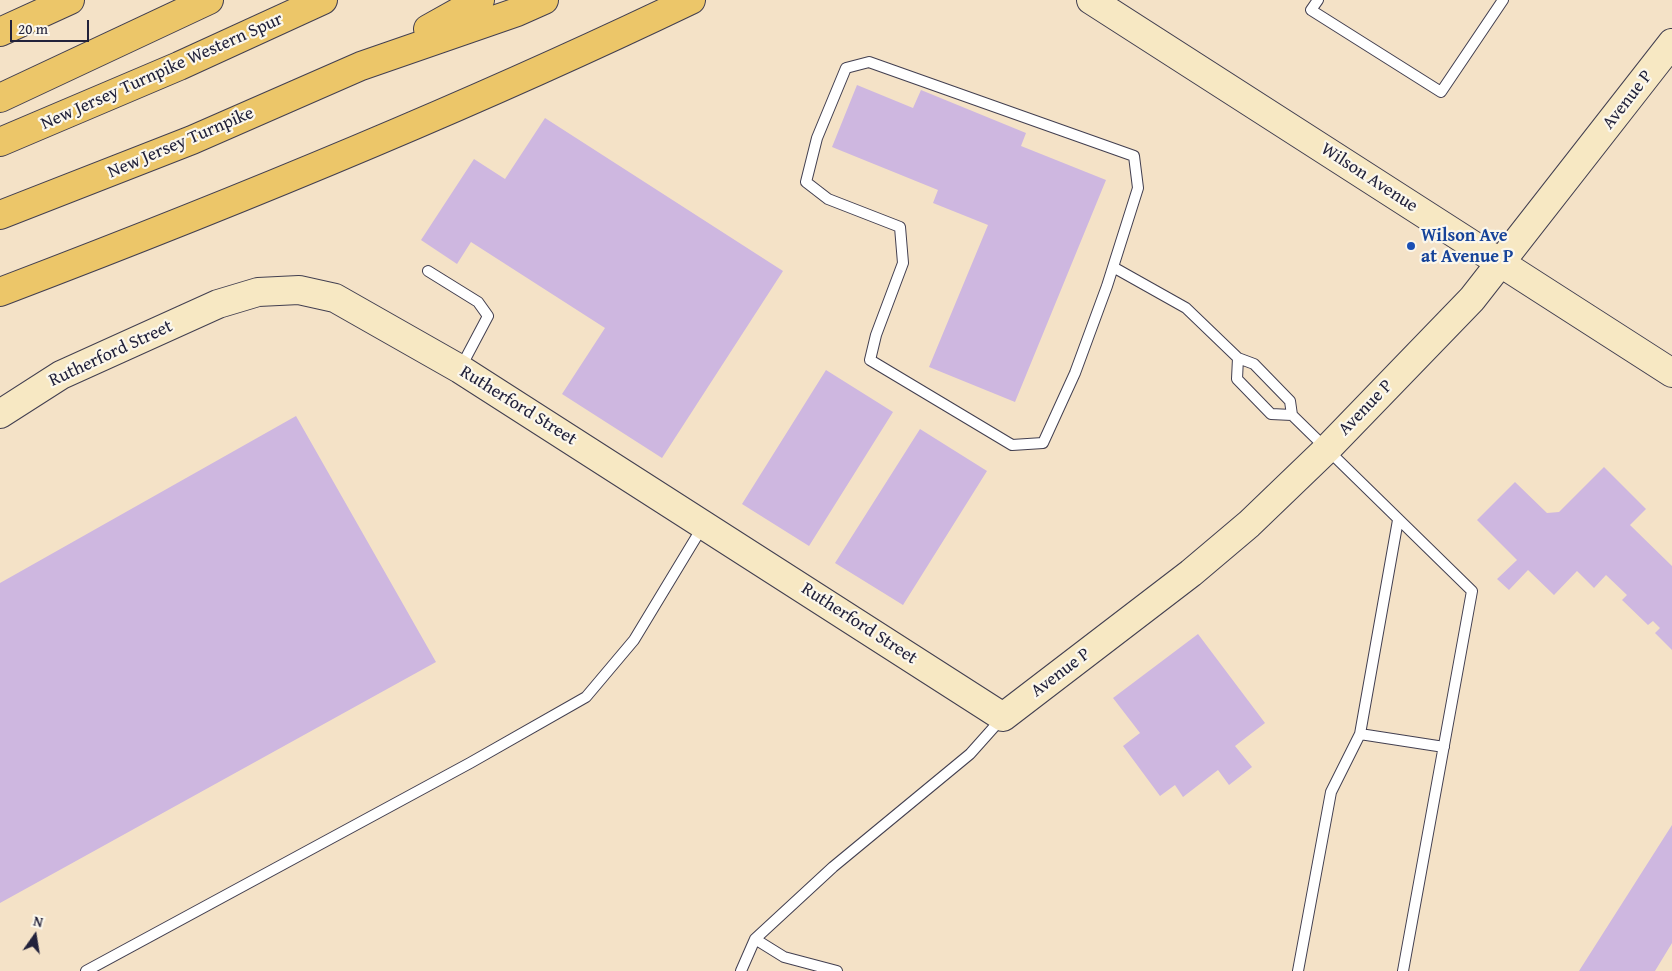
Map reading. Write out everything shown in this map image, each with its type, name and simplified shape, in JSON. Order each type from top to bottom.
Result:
[{"type":"highway","points":[[0,32],[70,0]]},
{"type":"highway","points":[[0,98],[209,0]]},
{"type":"highway","name":"New Jersey Turnpike Western Spur","points":[[0,142],[179,66],[323,0]]},
{"type":"highway","points":[[361,66],[480,0]]},
{"type":"highway","points":[[361,66],[517,12],[544,0]]},
{"type":"highway","points":[[0,292],[282,182],[593,46],[691,0]]},
{"type":"highway","name":"New Jersey Turnpike","points":[[0,216],[192,140],[361,66]]},
{"type":"street","name":"Wilson Avenue","points":[[1091,0],[1672,373]]},
{"type":"street","name":"Avenue P","points":[[1003,717],[1191,573],[1249,524],[1326,450],[1470,302],[1672,43]]},
{"type":"street","name":"Rutherford Street","points":[[0,414],[61,375],[218,304],[258,292],[299,290],[334,298],[460,368],[1003,717]]},
{"type":"lane","points":[[1318,0],[1311,10],[1442,92],[1504,0]]},
{"type":"lane","points":[[869,62],[1134,156],[1138,188],[1113,267],[1076,373],[1043,444],[1012,445],[870,360],[876,335],[904,263],[900,227],[828,199],[806,182],[817,138],[846,68],[869,62]]},
{"type":"lane","points":[[1113,267],[1186,308],[1238,358],[1254,364],[1290,401],[1292,414],[1326,450],[1472,592],[1403,971]]},
{"type":"lane","points":[[428,270],[478,302],[488,316],[460,368]]},
{"type":"lane","points":[[1238,358],[1237,379],[1252,397],[1271,414],[1292,414]]},
{"type":"lane","points":[[1298,971],[1331,792],[1360,734],[1398,520]]},
{"type":"lane","points":[[86,971],[470,763],[586,697],[634,640],[704,525]]},
{"type":"lane","points":[[741,971],[755,939],[833,867],[970,754],[1003,717]]},
{"type":"lane","points":[[1360,734],[1444,747]]},
{"type":"lane","points":[[755,939],[784,956],[837,971]]},
{"type":"building","points":[[857,85],[913,108],[921,90],[1026,133],[1021,146],[1106,180],[1015,402],[929,367],[988,225],[933,203],[938,190],[832,147]]},
{"type":"building","points":[[545,118],[783,271],[662,458],[562,394],[605,328],[471,242],[457,264],[421,240],[474,159],[505,179]]},
{"type":"building","points":[[826,370],[893,412],[809,546],[742,504]]},
{"type":"building","points":[[296,416],[436,662],[0,903],[0,583]]},
{"type":"building","points":[[920,429],[987,471],[903,605],[835,563]]},
{"type":"building","points":[[1604,467],[1646,509],[1630,525],[1672,566],[1672,650],[1655,633],[1660,628],[1653,621],[1648,625],[1622,600],[1627,595],[1606,575],[1594,588],[1577,571],[1554,595],[1528,570],[1509,590],[1497,579],[1517,560],[1477,520],[1515,482],[1547,513],[1559,512]]},
{"type":"building","points":[[1198,634],[1265,723],[1235,746],[1252,767],[1229,785],[1218,770],[1183,797],[1175,785],[1160,796],[1123,746],[1140,733],[1113,698]]},
{"type":"building","points":[[1672,825],[1672,943],[1655,971],[1579,971]]},
{"type":"place","name":"Wilson Ave at Avenue P","points":[[1411,246]]}]
